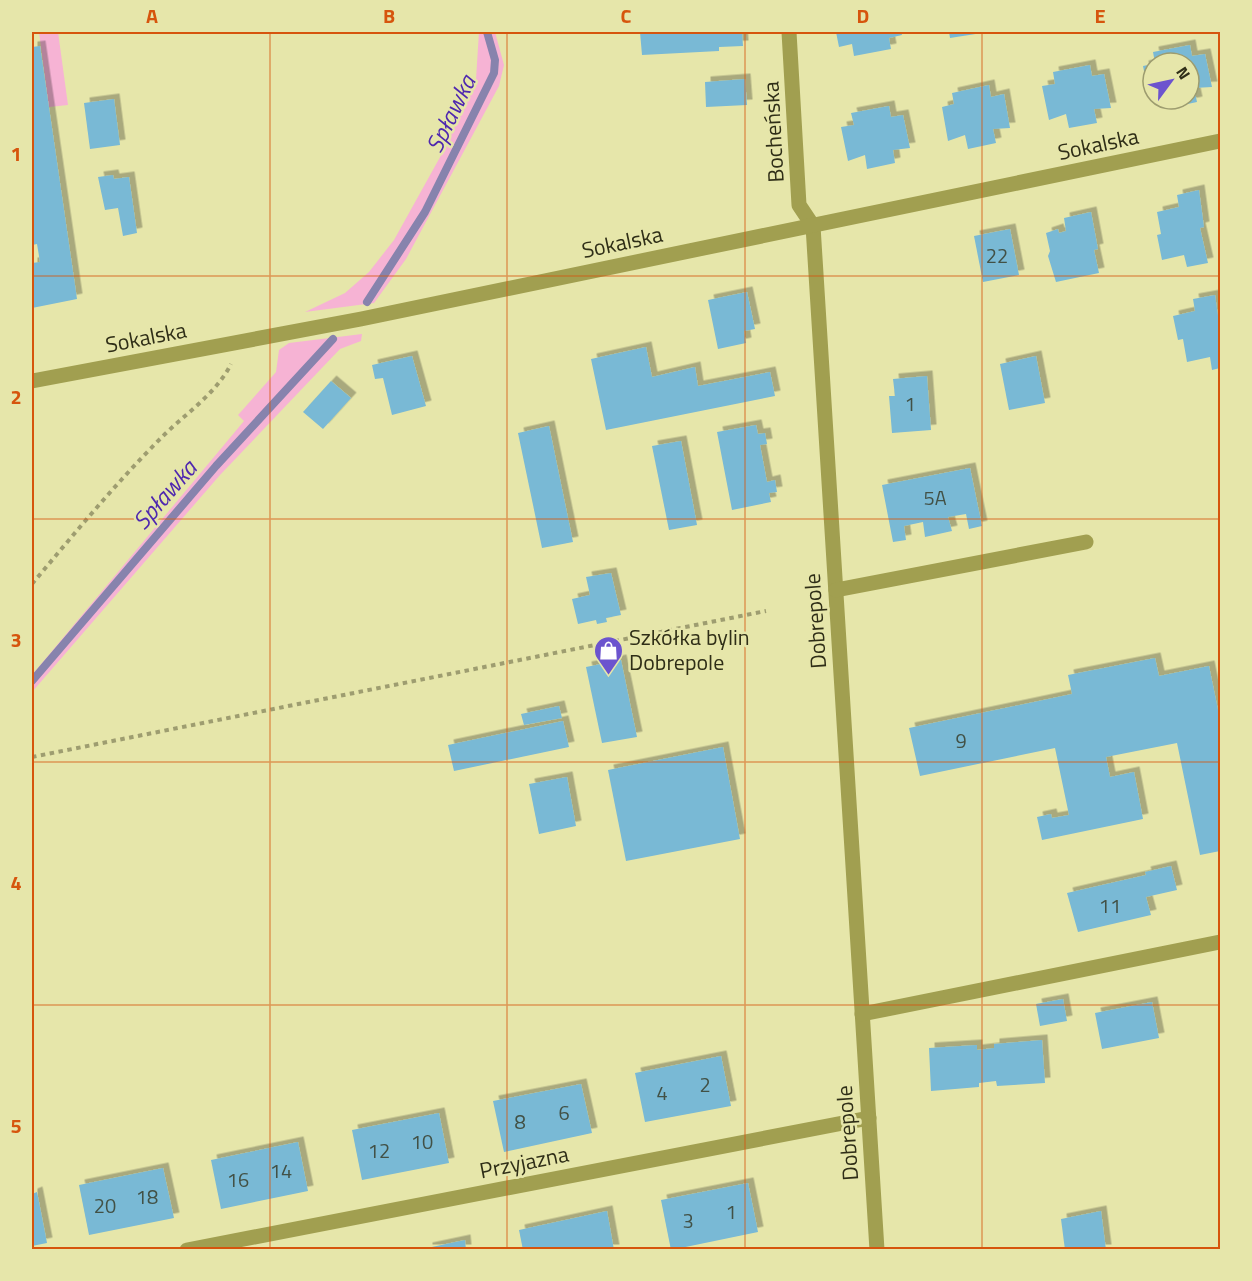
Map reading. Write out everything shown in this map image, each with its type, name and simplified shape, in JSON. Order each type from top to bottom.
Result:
[{"type":"street","name":"Bocheńska","points":[[789,32],[799,205],[813,226]]},
{"type":"street","name":"Sokalska","points":[[32,381],[813,226],[1221,141]]},
{"type":"street","name":"Dobrepole","points":[[813,226],[877,1250]]},
{"type":"street","points":[[836,590],[1086,542]]},
{"type":"street","points":[[862,1014],[1221,942]]},
{"type":"street","name":"Przyjazna","points":[[187,1250],[869,1118]]},
{"type":"path","points":[[32,584],[117,484],[224,376],[231,364],[236,342]]},
{"type":"path","points":[[32,757],[766,611]]},
{"type":"shaded area","points":[[39,32],[58,32],[68,105],[49,107]]},
{"type":"shaded area","points":[[479,32],[495,32],[504,65],[499,86],[406,259],[374,303],[305,312],[345,293],[369,272],[394,240],[444,150],[476,79]]},
{"type":"shaded area","points":[[362,334],[361,341],[340,349],[220,475],[32,692],[32,675],[244,421],[238,415],[276,372],[279,350],[289,343]]},
{"type":"building","points":[[640,32],[742,32],[743,46],[719,47],[719,51],[642,55]]},
{"type":"building","points":[[836,32],[901,32],[902,35],[889,38],[891,49],[854,56],[852,44],[839,47]]},
{"type":"building","points":[[949,32],[982,32],[982,33],[950,38]]},
{"type":"building","points":[[1190,45],[1191,51],[1158,51]]},
{"type":"building","points":[[40,46],[77,299],[32,308],[32,263],[40,262],[37,244],[32,245],[32,47]]},
{"type":"building","points":[[1205,54],[1212,87],[1201,88],[1201,55]]},
{"type":"building","points":[[1090,65],[1092,76],[1104,74],[1111,108],[1094,109],[1097,123],[1069,128],[1066,114],[1049,120],[1042,86],[1055,84],[1053,72]]},
{"type":"building","points":[[745,79],[747,105],[706,107],[705,82]]},
{"type":"building","points":[[989,85],[991,97],[1004,94],[1010,128],[993,129],[996,143],[968,149],[965,135],[948,141],[942,107],[954,104],[952,93]]},
{"type":"building","points":[[114,99],[120,145],[90,149],[84,103]]},
{"type":"building","points":[[889,106],[891,117],[903,115],[910,148],[893,150],[895,163],[867,169],[865,155],[848,161],[841,127],[854,125],[851,113]]},
{"type":"building","points":[[113,175],[114,179],[129,177],[137,233],[123,236],[118,208],[105,210],[98,177]]},
{"type":"building","points":[[1199,190],[1204,227],[1200,228],[1208,263],[1187,267],[1184,255],[1162,260],[1157,235],[1161,234],[1157,212],[1179,207],[1177,195]]},
{"type":"building","points":[[1091,212],[1098,249],[1094,250],[1099,273],[1056,282],[1048,256],[1050,251],[1046,233],[1058,229],[1059,233],[1066,231],[1064,218]]},
{"type":"building","points":[[1010,229],[1019,275],[983,282],[974,236]]},
{"type":"building","points":[[747,292],[755,329],[744,331],[746,343],[718,349],[708,300]]},
{"type":"building","points":[[1215,295],[1220,330],[1220,368],[1212,370],[1210,357],[1187,362],[1183,339],[1178,340],[1173,316],[1195,311],[1193,299]]},
{"type":"building","points":[[646,347],[652,377],[695,367],[698,386],[770,372],[775,396],[606,430],[591,359]]},
{"type":"building","points":[[412,356],[426,406],[392,415],[383,378],[375,379],[372,365]]},
{"type":"building","points":[[1036,356],[1045,403],[1009,410],[1000,364]]},
{"type":"building","points":[[927,376],[931,430],[892,433],[889,396],[895,396],[893,379]]},
{"type":"building","points":[[331,381],[351,398],[323,429],[303,412]]},
{"type":"building","points":[[756,425],[758,434],[765,433],[767,444],[760,445],[767,482],[775,480],[777,492],[769,493],[771,502],[732,510],[717,432]]},
{"type":"building","points":[[549,426],[573,542],[542,548],[518,433]]},
{"type":"building","points":[[681,441],[697,525],[669,530],[652,446]]},
{"type":"building","points":[[970,468],[982,526],[969,529],[966,514],[948,517],[952,531],[925,537],[923,522],[904,526],[906,540],[893,542],[882,485]]},
{"type":"building","points":[[611,573],[621,615],[606,618],[607,622],[597,624],[596,620],[578,624],[572,599],[590,595],[586,577]]},
{"type":"building","points":[[1155,658],[1159,676],[1209,666],[1220,720],[1220,851],[1200,855],[1177,743],[1106,757],[1110,777],[1134,772],[1143,819],[1042,840],[1037,817],[1051,814],[1052,818],[1069,815],[1055,748],[920,776],[909,728],[1072,694],[1068,675]]},
{"type":"building","points":[[621,660],[637,737],[602,743],[586,667]]},
{"type":"building","points":[[559,706],[562,718],[524,725],[521,714]]},
{"type":"building","points":[[563,721],[569,747],[454,771],[448,745]]},
{"type":"building","points":[[723,747],[740,839],[626,861],[608,770]]},
{"type":"building","points":[[567,777],[576,826],[539,834],[529,784]]},
{"type":"building","points":[[1171,866],[1177,890],[1146,897],[1151,915],[1078,932],[1067,893],[1146,875],[1145,872]]},
{"type":"building","points":[[1063,999],[1067,1021],[1040,1026],[1036,1004]]},
{"type":"building","points":[[1152,1002],[1159,1038],[1102,1049],[1095,1013]]},
{"type":"building","points":[[1042,1040],[1045,1083],[997,1086],[996,1081],[979,1083],[979,1087],[931,1091],[929,1048],[977,1045],[977,1050],[994,1048],[994,1044]]},
{"type":"building","points":[[721,1056],[731,1106],[645,1122],[635,1073]]},
{"type":"building","points":[[581,1084],[592,1133],[504,1152],[493,1101]]},
{"type":"building","points":[[439,1113],[449,1163],[362,1180],[352,1130]]},
{"type":"building","points":[[298,1142],[308,1191],[221,1209],[211,1160]]},
{"type":"building","points":[[163,1168],[174,1218],[89,1235],[79,1185]]},
{"type":"building","points":[[748,1183],[758,1232],[671,1250],[661,1200]]},
{"type":"building","points":[[37,1192],[47,1243],[32,1246],[32,1194]]},
{"type":"building","points":[[607,1211],[614,1250],[523,1250],[519,1230]]},
{"type":"building","points":[[1101,1211],[1106,1250],[1065,1250],[1061,1219]]},
{"type":"building","points":[[465,1240],[466,1250],[427,1250],[427,1248]]},
{"type":"waterway","name":"Spławka","points":[[367,302],[425,212],[494,73],[495,60],[487,32]]},
{"type":"waterway","name":"Spławka","points":[[32,681],[216,466],[333,339]]},
{"type":"place","name":"Szkółka bylin Dobrepole","points":[[608,676]]}]
